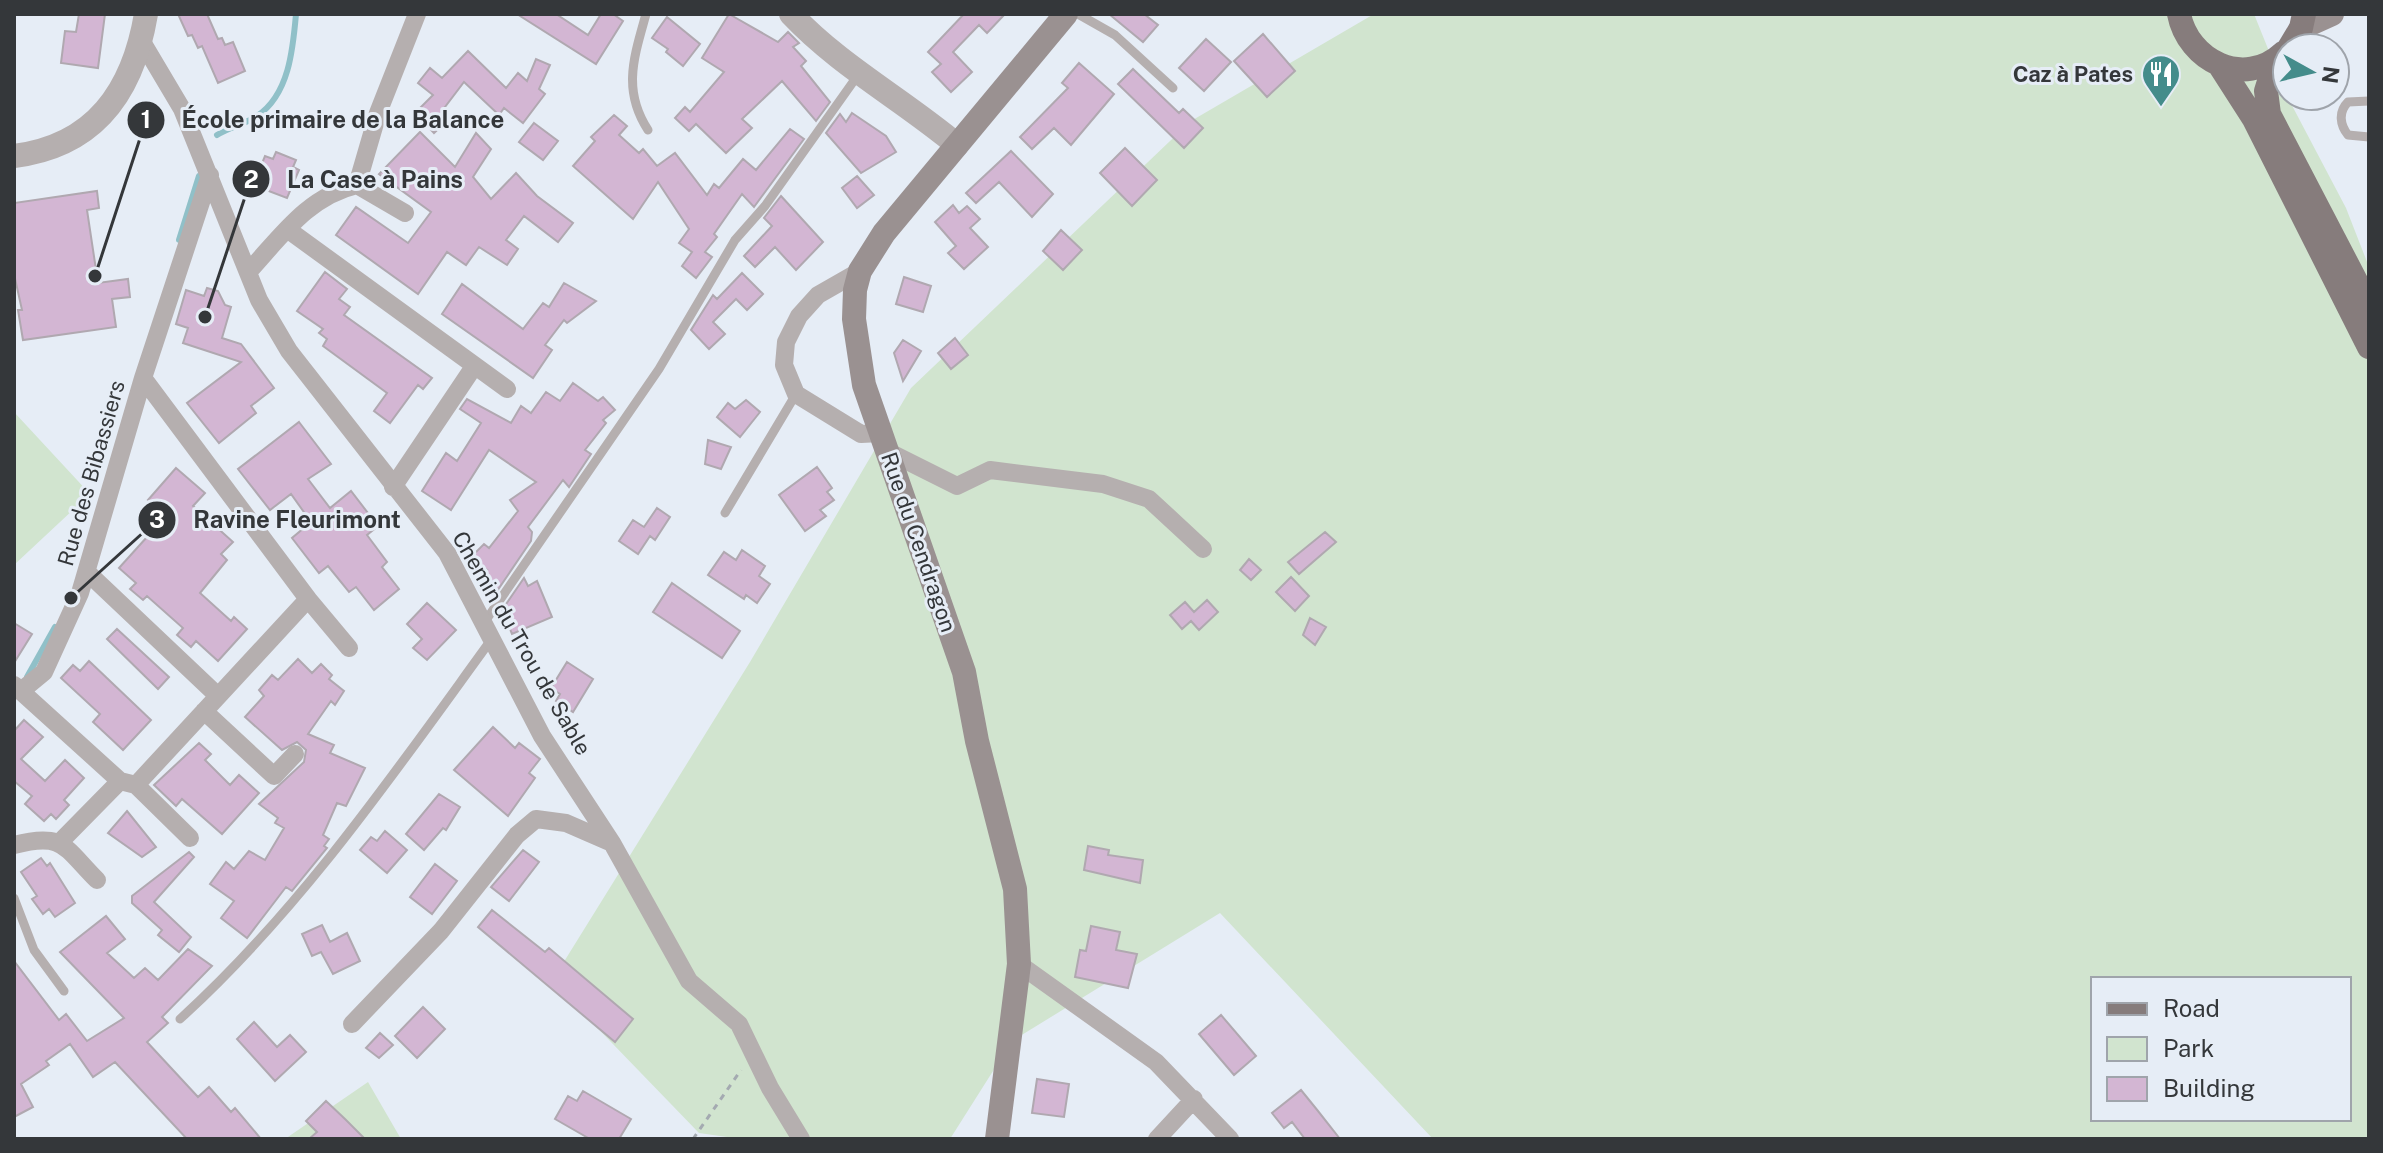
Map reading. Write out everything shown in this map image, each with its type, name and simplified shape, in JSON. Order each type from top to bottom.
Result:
[{"type":"main road","name":"Rue du Cendragon","points":[[997,1139],[1019,964],[1015,889],[977,741],[964,672],[864,385],[854,319],[860,271],[884,233],[1066,14]]},
{"type":"main road","points":[[2179,14],[2190,44],[2204,58],[2220,66],[2239,70],[2259,67],[2271,57]]},
{"type":"main road","points":[[2304,32],[2332,14]]},
{"type":"main road","points":[[2220,66],[2254,119],[2369,347]]},
{"type":"main road","points":[[2271,81],[2266,91],[2269,114],[2369,306]]},
{"type":"street","points":[[14,156],[51,149],[93,125],[125,81],[141,40],[146,14]]},
{"type":"street","points":[[357,185],[378,113],[417,14]]},
{"type":"street","points":[[798,17],[858,75],[903,102],[957,145]]},
{"type":"street","name":"Chemin du Trou de Sable","points":[[141,40],[182,109],[250,270],[259,300],[289,351],[447,553],[542,736],[612,843],[689,981],[739,1024],[755,1051],[770,1088],[801,1139]]},
{"type":"street","name":"Rue des Bibassiers","points":[[190,838],[18,688],[44,672],[88,573],[143,378],[210,175]]},
{"type":"street","points":[[250,270],[310,206],[332,191],[357,185],[405,213]]},
{"type":"street","points":[[287,229],[473,368],[507,389]]},
{"type":"street","points":[[860,271],[818,295],[799,316],[786,342],[784,365],[796,394],[861,434],[884,442],[957,486],[990,470],[1103,484],[1149,499],[1203,549]]},
{"type":"street","points":[[393,487],[473,368]]},
{"type":"street","points":[[143,378],[308,599],[349,648]]},
{"type":"street","points":[[88,573],[218,696]]},
{"type":"street","points":[[61,841],[204,711],[308,599]]},
{"type":"street","points":[[204,711],[274,776],[295,754]]},
{"type":"street","points":[[352,1024],[441,931],[517,835],[536,819],[566,823],[612,843]]},
{"type":"street","points":[[14,845],[38,839],[61,841],[97,880]]},
{"type":"street","points":[[1019,964],[1156,1062],[1230,1139]]},
{"type":"street","points":[[1157,1139],[1194,1099]]},
{"type":"lane","points":[[646,14],[631,68],[635,110],[648,130]]},
{"type":"lane","points":[[1078,14],[1115,35],[1173,88]]},
{"type":"lane","points":[[180,1019],[219,983],[295,898],[395,771],[659,369],[735,240],[765,206],[858,75]]},
{"type":"lane","points":[[2369,101],[2348,102],[2341,115],[2342,128],[2348,135],[2369,137]]},
{"type":"lane","points":[[725,513],[796,394]]},
{"type":"lane","points":[[14,898],[34,950],[64,991]]},
{"type":"path","points":[[693,1139],[755,1051]]},
{"type":"green space","points":[[1374,14],[2254,14],[2271,56],[2271,112],[2295,112],[2346,208],[2369,267],[2369,1139],[1433,1139],[1220,913],[1012,1041],[950,1139],[741,1139],[699,1133],[552,981],[750,662],[911,388],[1191,121]]},
{"type":"green space","points":[[14,412],[90,494],[14,565]]},
{"type":"green space","points":[[368,1082],[401,1139],[285,1139]]},
{"type":"building","points":[[79,14],[105,14],[98,68],[61,63],[65,31],[76,32]]},
{"type":"building","points":[[178,14],[207,14],[218,39],[222,38],[225,45],[233,42],[245,71],[218,83],[202,46],[198,48],[192,35],[188,36]]},
{"type":"building","points":[[517,14],[556,14],[588,35],[601,14],[613,14],[623,21],[596,64]]},
{"type":"building","points":[[729,14],[778,42],[788,32],[799,43],[793,47],[806,61],[801,66],[830,102],[816,121],[782,81],[742,119],[752,128],[726,153],[696,124],[689,131],[675,118],[685,107],[690,112],[724,72],[702,58]]},
{"type":"building","points":[[964,14],[1005,14],[987,33],[979,25],[953,52],[972,72],[951,92],[932,72],[941,64],[928,52]]},
{"type":"building","points":[[1109,14],[1144,14],[1158,25],[1143,42]]},
{"type":"building","points":[[667,17],[700,44],[683,66],[666,52],[668,49],[652,38]]},
{"type":"building","points":[[1263,34],[1295,71],[1267,97],[1234,61]]},
{"type":"building","points":[[1206,39],[1231,62],[1204,91],[1179,68]]},
{"type":"building","points":[[468,51],[506,88],[518,73],[527,81],[536,59],[550,65],[539,89],[545,94],[523,123],[504,108],[499,115],[464,82],[442,111],[449,119],[434,133],[415,113],[433,95],[418,83],[430,68],[442,78]]},
{"type":"building","points":[[1079,63],[1114,94],[1071,145],[1054,128],[1032,149],[1020,137],[1068,88],[1062,83]]},
{"type":"building","points":[[1133,69],[1179,113],[1183,109],[1203,128],[1184,148],[1118,84]]},
{"type":"building","points":[[852,113],[886,136],[896,152],[861,173],[826,133],[840,114],[846,122]]},
{"type":"building","points":[[614,115],[627,126],[619,135],[639,153],[643,149],[657,166],[675,153],[707,195],[714,184],[719,188],[743,159],[756,170],[790,129],[804,139],[754,207],[742,194],[714,234],[717,237],[705,252],[712,257],[696,278],[682,266],[692,252],[679,243],[689,229],[658,182],[633,219],[573,166],[595,141],[591,137]]},
{"type":"building","points":[[534,123],[558,141],[543,160],[519,142]]},
{"type":"building","points":[[420,132],[455,167],[476,133],[491,149],[473,177],[491,199],[516,173],[537,196],[573,223],[558,242],[524,216],[506,240],[518,249],[507,265],[479,247],[466,265],[447,252],[418,294],[336,235],[356,207],[408,243],[431,212],[379,174]]},
{"type":"building","points":[[1125,148],[1157,180],[1132,206],[1100,173]]},
{"type":"building","points":[[1011,151],[1053,194],[1032,217],[999,182],[976,203],[966,193]]},
{"type":"building","points":[[276,152],[296,160],[293,167],[299,170],[287,198],[253,185],[265,156],[273,159]]},
{"type":"building","points":[[857,176],[874,195],[857,208],[842,188]]},
{"type":"building","points":[[97,191],[99,208],[87,210],[98,283],[128,279],[130,297],[112,299],[116,327],[23,340],[18,310],[22,310],[14,274],[14,203]]},
{"type":"building","points":[[781,196],[823,242],[796,270],[775,247],[755,267],[744,256],[772,226],[764,218]]},
{"type":"building","points":[[953,205],[959,213],[967,206],[980,219],[970,228],[988,247],[964,269],[948,253],[956,246],[935,222]]},
{"type":"building","points":[[1061,230],[1082,250],[1063,270],[1043,251]]},
{"type":"building","points":[[325,272],[347,289],[339,299],[350,307],[344,315],[432,378],[423,389],[418,385],[390,423],[374,411],[387,393],[323,346],[327,339],[319,333],[323,329],[297,311]]},
{"type":"building","points":[[742,273],[763,294],[747,310],[736,299],[713,322],[725,334],[709,349],[691,330],[713,295],[717,299]]},
{"type":"building","points":[[904,277],[931,286],[923,312],[896,304]]},
{"type":"building","points":[[564,283],[596,301],[567,323],[564,320],[545,345],[552,350],[533,378],[442,314],[462,284],[523,329],[543,303],[549,307]]},
{"type":"building","points":[[207,288],[218,291],[225,305],[231,307],[222,338],[241,344],[274,388],[251,406],[256,413],[219,443],[187,403],[241,362],[183,343],[188,328],[176,324],[186,290],[204,296]]},
{"type":"building","points":[[955,338],[968,355],[951,369],[938,353]]},
{"type":"building","points":[[903,340],[921,351],[903,381],[894,353]]},
{"type":"building","points":[[573,383],[598,401],[603,397],[615,410],[603,420],[606,423],[585,450],[591,454],[569,487],[563,480],[528,527],[532,532],[531,541],[493,597],[478,579],[487,570],[470,558],[484,544],[489,548],[518,511],[510,500],[536,482],[489,450],[451,510],[422,491],[446,453],[457,461],[481,423],[460,409],[467,399],[511,423],[521,406],[531,413],[546,392],[560,401]]},
{"type":"building","points":[[746,400],[760,412],[740,437],[717,417],[728,403],[735,409]]},
{"type":"building","points":[[299,422],[331,464],[308,479],[330,508],[351,491],[378,526],[367,535],[387,562],[382,567],[399,589],[374,610],[356,587],[349,592],[328,566],[319,573],[292,538],[311,522],[291,494],[270,510],[238,469]]},
{"type":"building","points":[[708,440],[731,447],[721,469],[705,464]]},
{"type":"building","points":[[817,467],[832,488],[827,492],[834,500],[820,510],[826,516],[805,531],[779,495]]},
{"type":"building","points":[[176,468],[205,493],[193,506],[233,542],[221,554],[227,560],[200,593],[231,621],[234,617],[247,629],[218,661],[196,641],[191,647],[177,635],[183,628],[147,596],[143,600],[130,589],[136,583],[119,568],[166,516],[148,500]]},
{"type":"building","points":[[657,508],[670,517],[655,540],[650,536],[638,554],[619,541],[633,520],[644,527]]},
{"type":"building","points":[[1325,532],[1336,542],[1299,574],[1288,562]]},
{"type":"building","points":[[742,550],[765,566],[759,576],[770,584],[757,603],[746,595],[744,599],[708,575],[724,552],[736,560]]},
{"type":"building","points":[[1249,559],[1261,570],[1251,580],[1240,570]]},
{"type":"building","points":[[1291,577],[1309,596],[1295,611],[1276,592]]},
{"type":"building","points":[[524,578],[528,586],[537,581],[552,617],[512,634],[502,610]]},
{"type":"building","points":[[672,583],[740,631],[722,658],[653,612]]},
{"type":"building","points":[[1207,600],[1218,612],[1199,630],[1191,621],[1182,629],[1170,615],[1185,602],[1194,612]]},
{"type":"building","points":[[427,603],[456,630],[427,660],[413,648],[422,639],[407,624]]},
{"type":"building","points":[[1310,618],[1326,627],[1315,645],[1303,635]]},
{"type":"building","points":[[14,623],[32,634],[14,663]]},
{"type":"building","points":[[117,629],[169,677],[158,689],[107,639]]},
{"type":"building","points":[[298,659],[312,673],[321,664],[332,675],[329,679],[344,691],[335,705],[331,701],[308,734],[334,745],[330,753],[365,768],[346,806],[337,803],[323,835],[329,839],[324,846],[327,848],[292,891],[286,887],[247,938],[221,918],[234,901],[210,884],[226,862],[234,869],[249,851],[265,860],[284,828],[275,823],[278,818],[259,804],[304,762],[306,750],[297,742],[282,750],[245,717],[264,696],[259,690],[272,675],[278,680]]},
{"type":"building","points":[[89,661],[151,720],[123,750],[93,722],[100,714],[61,678],[73,665],[80,671]]},
{"type":"building","points":[[567,662],[593,679],[573,712],[556,701],[560,694],[551,688]]},
{"type":"building","points":[[24,720],[43,737],[21,759],[45,781],[65,760],[84,778],[64,800],[69,805],[56,819],[51,814],[44,821],[25,804],[32,796],[14,781],[14,731]]},
{"type":"building","points":[[493,727],[515,748],[519,743],[540,759],[529,773],[535,778],[508,816],[454,770]]},
{"type":"building","points":[[199,743],[211,754],[205,760],[230,785],[239,775],[259,793],[222,834],[182,799],[176,806],[154,785]]},
{"type":"building","points":[[439,794],[460,807],[446,830],[443,828],[424,850],[406,834]]},
{"type":"building","points":[[127,811],[156,847],[142,857],[108,833]]},
{"type":"building","points":[[385,831],[407,850],[387,873],[360,850],[371,837],[377,841]]},
{"type":"building","points":[[1088,846],[1109,850],[1108,855],[1143,860],[1140,883],[1084,870]]},
{"type":"building","points":[[523,850],[539,862],[509,901],[491,887]]},
{"type":"building","points":[[189,852],[194,857],[154,902],[191,937],[179,952],[158,935],[162,930],[132,903],[132,896]]},
{"type":"building","points":[[41,858],[47,866],[50,863],[75,903],[55,917],[49,909],[43,914],[32,899],[37,896],[21,872]]},
{"type":"building","points":[[435,864],[457,881],[432,914],[410,897]]},
{"type":"building","points":[[492,910],[545,952],[549,948],[633,1019],[615,1042],[478,927]]},
{"type":"building","points":[[106,916],[125,939],[107,953],[134,978],[145,968],[158,980],[188,949],[212,966],[162,1017],[168,1023],[147,1042],[198,1097],[209,1087],[231,1112],[235,1108],[261,1139],[187,1139],[115,1062],[93,1077],[70,1044],[46,1061],[49,1065],[21,1084],[33,1107],[14,1117],[14,961],[59,1020],[66,1014],[87,1041],[124,1018],[60,952]]},
{"type":"building","points":[[322,925],[330,942],[347,933],[360,961],[333,974],[321,952],[312,956],[302,934]]},
{"type":"building","points":[[1091,926],[1120,932],[1116,950],[1137,954],[1128,988],[1075,977],[1080,950],[1086,951]]},
{"type":"building","points":[[423,1007],[445,1029],[417,1058],[395,1036]]},
{"type":"building","points":[[1221,1015],[1256,1056],[1234,1075],[1199,1034]]},
{"type":"building","points":[[254,1022],[277,1047],[290,1035],[306,1052],[275,1081],[237,1039]]},
{"type":"building","points":[[380,1033],[393,1045],[379,1058],[366,1048]]},
{"type":"building","points":[[1037,1079],[1069,1084],[1064,1117],[1032,1113]]},
{"type":"building","points":[[1301,1090],[1340,1139],[1305,1139],[1292,1122],[1284,1128],[1272,1113]]},
{"type":"building","points":[[583,1091],[631,1119],[619,1139],[590,1139],[555,1119],[568,1096],[577,1101]]},
{"type":"building","points":[[326,1101],[365,1139],[309,1139],[317,1132],[306,1121]]},
{"type":"waterway","points":[[217,135],[257,116],[276,96],[287,70],[296,14]]},
{"type":"waterway","points":[[179,240],[199,176]]},
{"type":"waterway","points":[[27,677],[55,627]]},
{"type":"place","name":"Caz à Pates","points":[[2161,108]]},
{"type":"place","name":"École primaire de la Balance","points":[[95,276]]},
{"type":"place","name":"La Case à Pains","points":[[205,317]]},
{"type":"place","name":"Ravine Fleurimont","points":[[71,598]]}]
